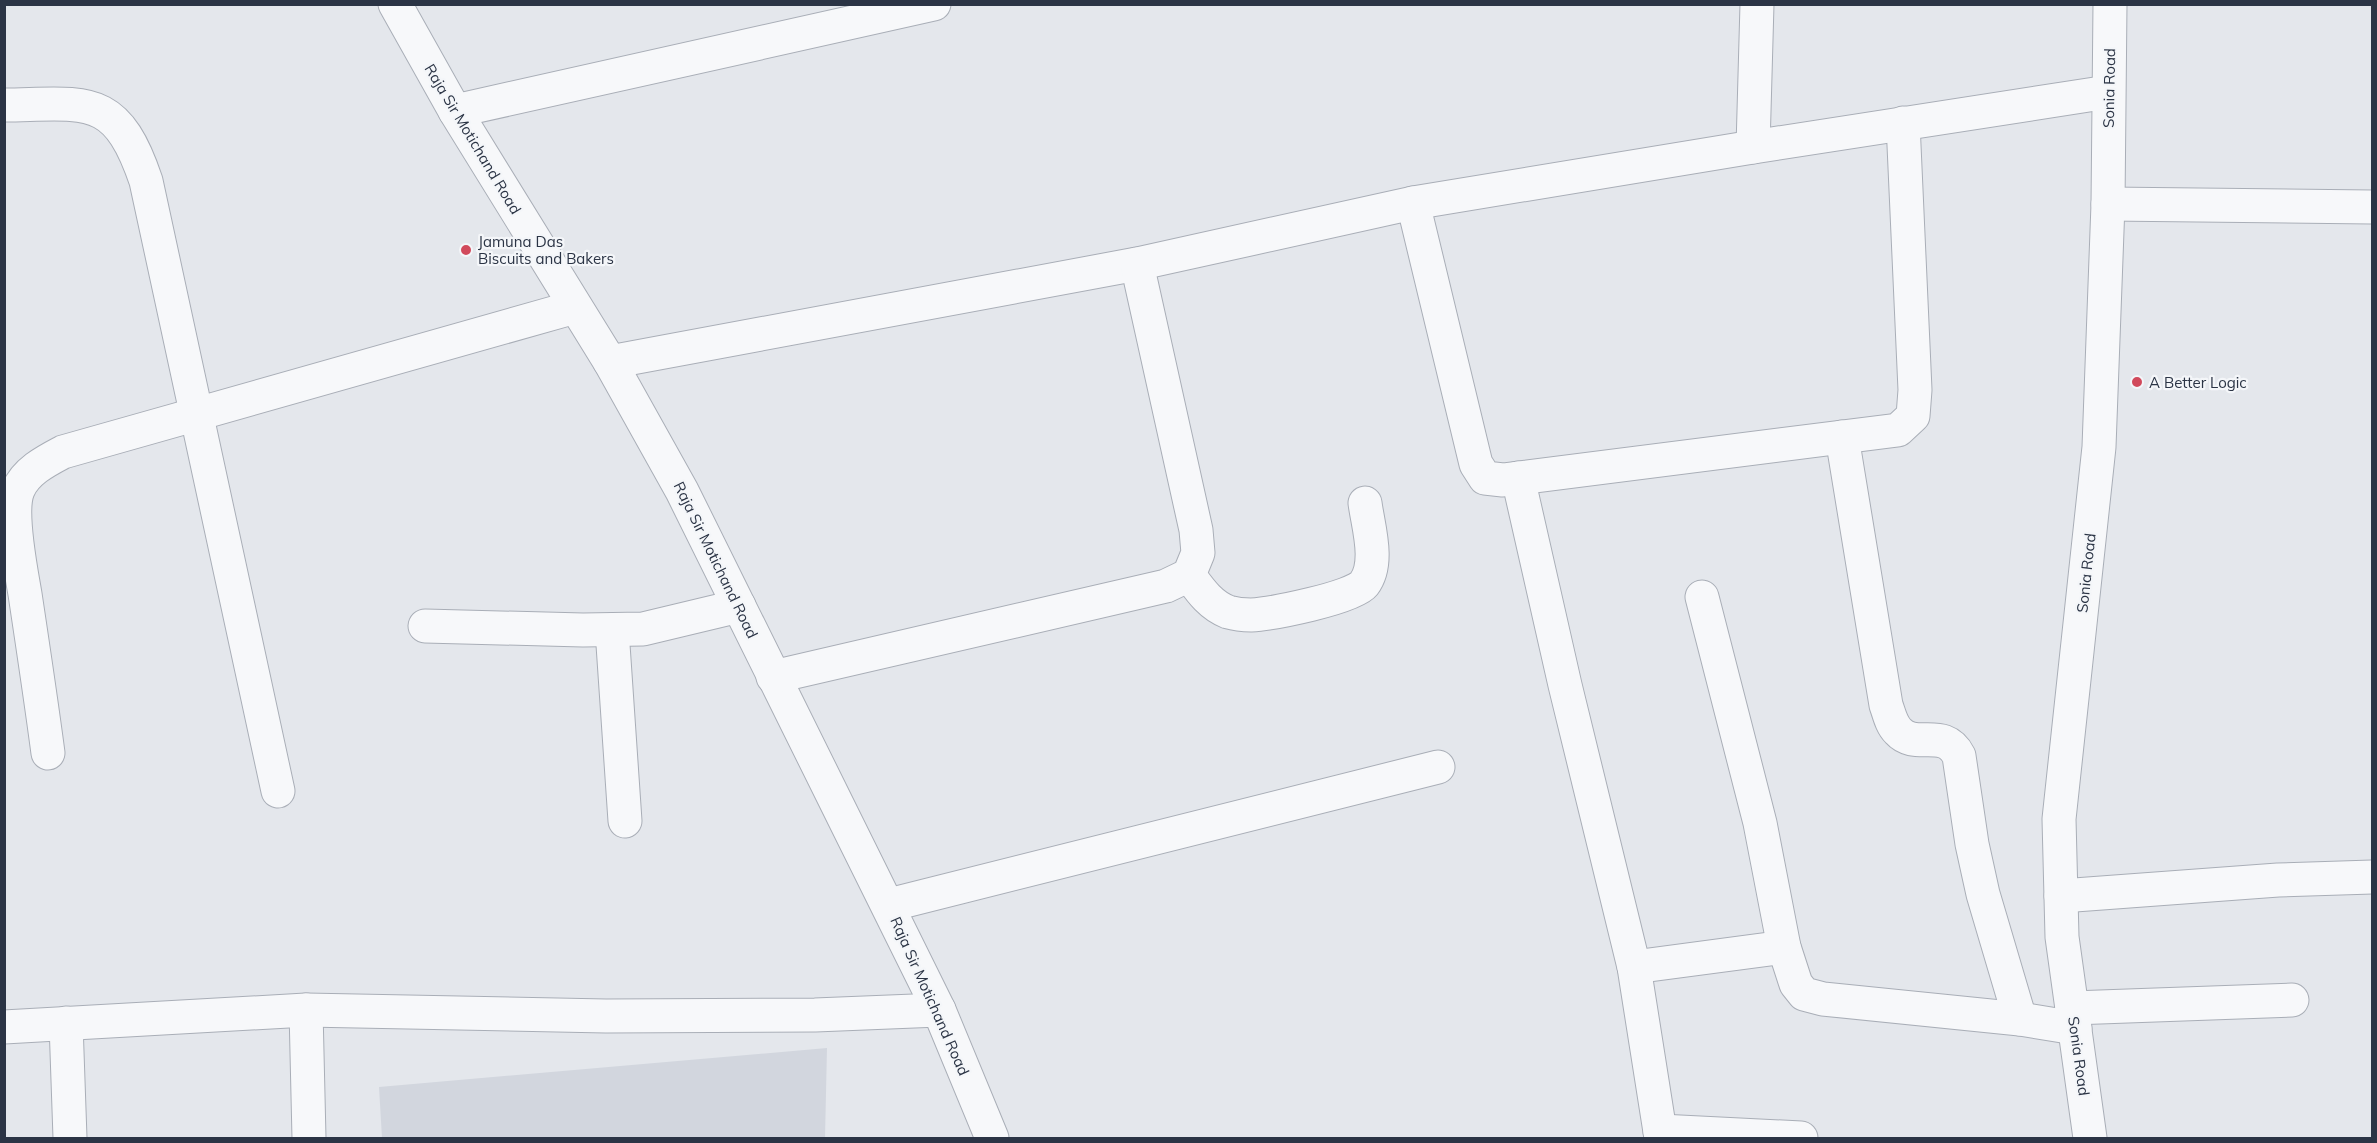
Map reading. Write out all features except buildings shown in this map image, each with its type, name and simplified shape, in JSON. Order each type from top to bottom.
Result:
[{"type":"street","name":"Raja Sir Motichand Road","points":[[395,4],[455,111],[610,362],[682,490],[773,677],[889,905],[939,1010],[992,1138]]},
{"type":"street","points":[[455,111],[934,4]]},
{"type":"street","points":[[1753,147],[1757,4]]},
{"type":"street","name":"Sonia Road","points":[[2090,1138],[2062,937],[2059,819],[2098,447],[2108,204],[2110,4]]},
{"type":"street","points":[[610,362],[1137,264],[1413,203],[2108,92]]},
{"type":"street","points":[[5,101],[81,105],[104,112],[122,128],[136,153],[146,181],[278,791]]},
{"type":"street","points":[[1413,203],[1476,464],[1485,478],[1503,480],[1898,430],[1913,416],[1915,390],[1903,123]]},
{"type":"street","points":[[2108,204],[2373,207]]},
{"type":"street","points":[[773,677],[1166,586],[1189,575],[1198,553],[1196,530],[1137,264]]},
{"type":"street","points":[[48,753],[18,549],[15,509],[18,490],[41,464],[63,452],[575,307]]},
{"type":"street","points":[[1842,437],[1886,705],[1898,731],[1908,738],[1947,742],[1954,747],[1959,756],[1972,844],[1983,894],[2020,1019]]},
{"type":"street","points":[[1518,478],[1565,685],[1634,967],[1660,1135],[1801,1138]]},
{"type":"street","points":[[1189,575],[1210,602],[1229,612],[1248,615],[1268,613],[1350,594],[1364,584],[1371,567],[1372,554],[1365,503]]},
{"type":"street","points":[[1702,597],[1761,823],[1784,947],[1796,984],[1804,994],[1823,999],[2020,1019],[2073,1018],[2292,1000]]},
{"type":"street","points":[[425,626],[643,629],[739,606]]},
{"type":"street","points":[[612,630],[625,820]]},
{"type":"street","points":[[889,905],[1438,767]]},
{"type":"street","points":[[2061,896],[2278,880],[2373,877]]},
{"type":"street","points":[[1634,967],[1784,947]]},
{"type":"street","points":[[306,1010],[309,1138]]},
{"type":"street","points":[[4,1027],[306,1010],[606,1017],[815,1015],[939,1010]]},
{"type":"street","points":[[66,1023],[70,1138]]},
{"type":"shaded area","points":[[827,1048],[825,1138],[382,1138],[379,1087]]},
{"type":"place","name":"Jamuna Das Biscuits and Bakers","points":[[466,250]]},
{"type":"place","name":"A Better Logic","points":[[2137,382]]}]
